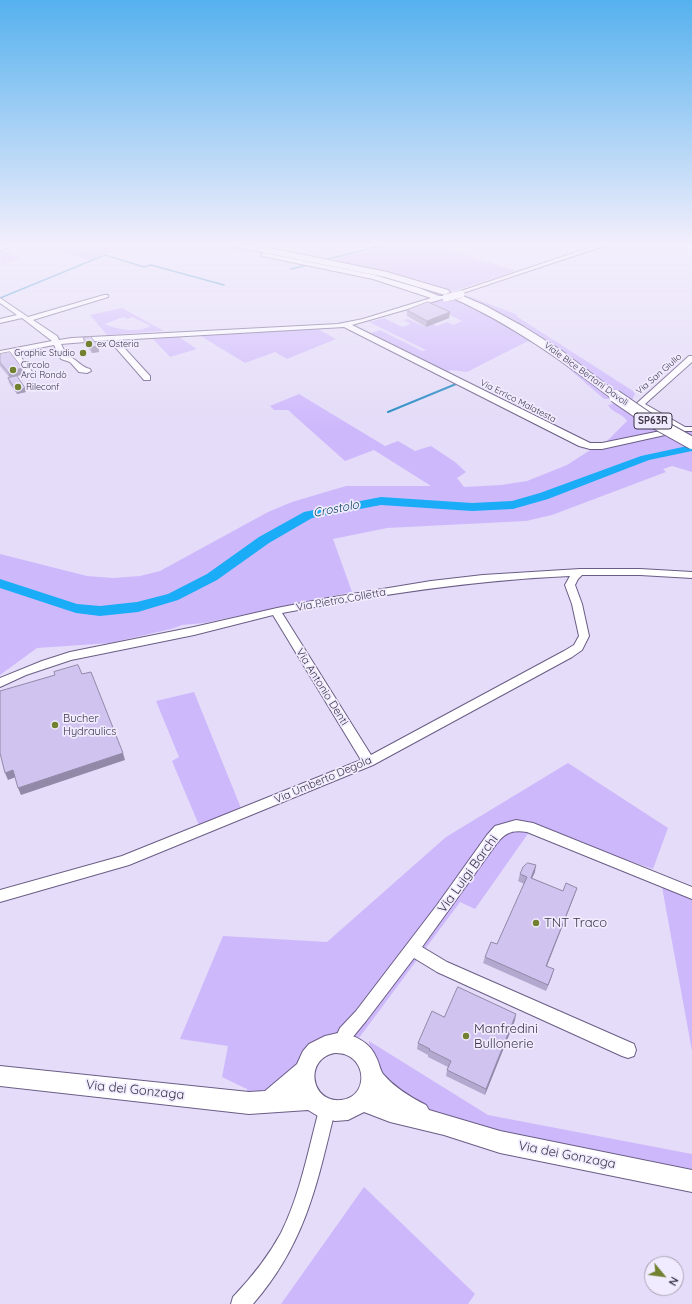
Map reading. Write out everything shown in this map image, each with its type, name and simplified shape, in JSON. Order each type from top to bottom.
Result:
[{"type":"highway","name":"Viale Bice Bertani Davoli","points":[[480,306],[524,329],[556,351],[615,396],[658,424],[692,443]]},
{"type":"main road","points":[[319,1104],[306,1090],[304,1071],[311,1055],[325,1045],[341,1043],[353,1046],[363,1054],[370,1065],[372,1078],[370,1086],[362,1101]]},
{"type":"main road","points":[[270,1101],[304,1071]]},
{"type":"main road","name":"Via dei Gonzaga","points":[[0,1076],[249,1103],[270,1101],[319,1104],[343,1110],[353,1108],[362,1101],[390,1111],[444,1124],[500,1142],[692,1181]]},
{"type":"main road","name":"Via dei Gonzaga","points":[[372,1078],[398,1102],[444,1124]]},
{"type":"street","points":[[8,306],[55,339],[55,342],[64,357],[73,360],[82,370],[87,371]]},
{"type":"street","points":[[0,321],[26,318],[70,306]]},
{"type":"street","points":[[0,353],[72,340],[346,325],[411,306]]},
{"type":"street","name":"Via Errico Malatesta","points":[[346,325],[582,444],[602,446],[683,429],[692,429]]},
{"type":"street","points":[[111,338],[147,378]]},
{"type":"street","points":[[12,351],[29,374]]},
{"type":"street","name":"Via San Giulio","points":[[683,429],[640,404],[692,358]]},
{"type":"street","name":"Via Pietro Colletta","points":[[0,683],[28,669],[66,657],[368,594],[461,581],[580,572],[650,572],[692,575]]},
{"type":"street","name":"Via Umberto Degola","points":[[0,896],[124,861],[369,762],[575,649],[582,641],[584,633],[570,585],[574,577],[580,572]]},
{"type":"street","name":"Via Umberto Degola","points":[[546,574],[556,579],[573,596]]},
{"type":"street","name":"Via Antonio Denti","points":[[276,612],[369,762]]},
{"type":"street","name":"Via Luigi Barchi","points":[[341,1043],[346,1033],[361,1016],[500,830],[516,825],[528,827],[691,893]]},
{"type":"street","points":[[411,950],[442,967],[628,1050]]},
{"type":"street","points":[[240,1304],[254,1289],[279,1255],[292,1230],[307,1190],[319,1104]]},
{"type":"shaded area","points":[[432,306],[471,306],[496,317],[542,345],[631,412],[663,432],[611,443],[606,442],[627,421],[625,418],[612,410],[608,405],[615,403],[610,399],[604,399],[546,349],[528,341],[467,372],[451,370],[442,374],[368,334],[380,330],[422,351],[426,350],[369,322],[384,318],[402,327],[411,324],[404,320],[408,319],[425,327],[433,324],[437,326],[447,322],[453,325],[462,321]]},
{"type":"shaded area","points":[[486,306],[494,306],[518,315],[516,316],[633,391],[635,394],[632,400],[641,406],[603,382],[533,331]]},
{"type":"shaded area","points":[[122,308],[164,331],[107,335],[90,315]],"holes":[[[123,317],[128,319],[132,317],[151,326],[128,330],[115,328],[105,324]]]},
{"type":"shaded area","points":[[318,329],[336,339],[287,359],[275,352],[245,363],[199,335]]},
{"type":"shaded area","points":[[179,337],[197,349],[170,357],[153,339]]},
{"type":"shaded area","points":[[299,394],[385,446],[398,441],[415,451],[431,446],[455,462],[466,472],[457,478],[464,487],[501,485],[527,481],[567,465],[592,449],[681,430],[692,430],[692,472],[672,466],[663,469],[666,472],[552,515],[526,521],[387,528],[333,539],[352,592],[204,623],[182,625],[171,629],[110,643],[37,648],[0,675],[0,554],[87,576],[113,578],[140,576],[160,571],[268,512],[292,502],[346,486],[431,486],[374,450],[345,461],[288,410],[274,410],[270,406]]},
{"type":"shaded area","points":[[194,692],[243,813],[201,830],[172,761],[179,757],[156,701]]},
{"type":"shaded area","points":[[568,763],[668,828],[653,869],[532,828],[475,909],[460,902],[353,1046],[341,1043],[304,1071],[249,1103],[247,1089],[222,1077],[228,1046],[180,1039],[223,936],[327,942],[446,837]]},
{"type":"shaded area","points":[[662,887],[692,899],[692,1051]]},
{"type":"shaded area","points":[[369,1041],[488,1115],[692,1154],[692,1181],[500,1142],[398,1102],[370,1065]]},
{"type":"shaded area","points":[[364,1187],[475,1294],[468,1304],[281,1304]]},
{"type":"building","points":[[418,306],[436,306],[450,312],[427,321],[407,310]]},
{"type":"building","points":[[91,337],[98,346],[91,347],[83,338]]},
{"type":"building","points":[[10,352],[22,368],[8,372],[0,362],[0,354]]},
{"type":"building","points":[[17,376],[25,388],[16,390],[8,378]]},
{"type":"building","name":"Bucher Hydraulics","points":[[78,665],[82,674],[91,672],[123,753],[18,788],[13,770],[5,773],[0,753],[0,691],[55,675],[54,672]]},
{"type":"building","name":"TNT Traco","points":[[528,863],[536,865],[531,878],[563,891],[566,883],[577,888],[546,966],[554,969],[548,985],[485,957],[491,942],[497,944],[527,877],[520,874],[523,867]]},
{"type":"building","name":"Manfredini Bullonerie","points":[[458,987],[516,1014],[486,1089],[447,1070],[451,1061],[418,1043],[432,1011],[444,1017]]},
{"type":"waterway","points":[[388,412],[456,384],[454,382]]},
{"type":"waterway","name":"Crostolo","points":[[0,583],[76,608],[100,611],[138,607],[173,597],[212,577],[264,540],[308,515],[381,501],[472,507],[513,505],[544,496],[645,458],[692,448]]},
{"type":"place","name":"ex Osteria","points":[[89,344]]},
{"type":"place","name":"Graphic Studio","points":[[83,353]]},
{"type":"place","name":"Circolo Arci Rondò","points":[[13,370]]},
{"type":"place","name":"Rileconf","points":[[18,387]]},
{"type":"place","name":"Bucher Hydraulics","points":[[55,725]]},
{"type":"place","name":"TNT Traco","points":[[536,923]]},
{"type":"place","name":"Manfredini Bullonerie","points":[[466,1036]]}]
